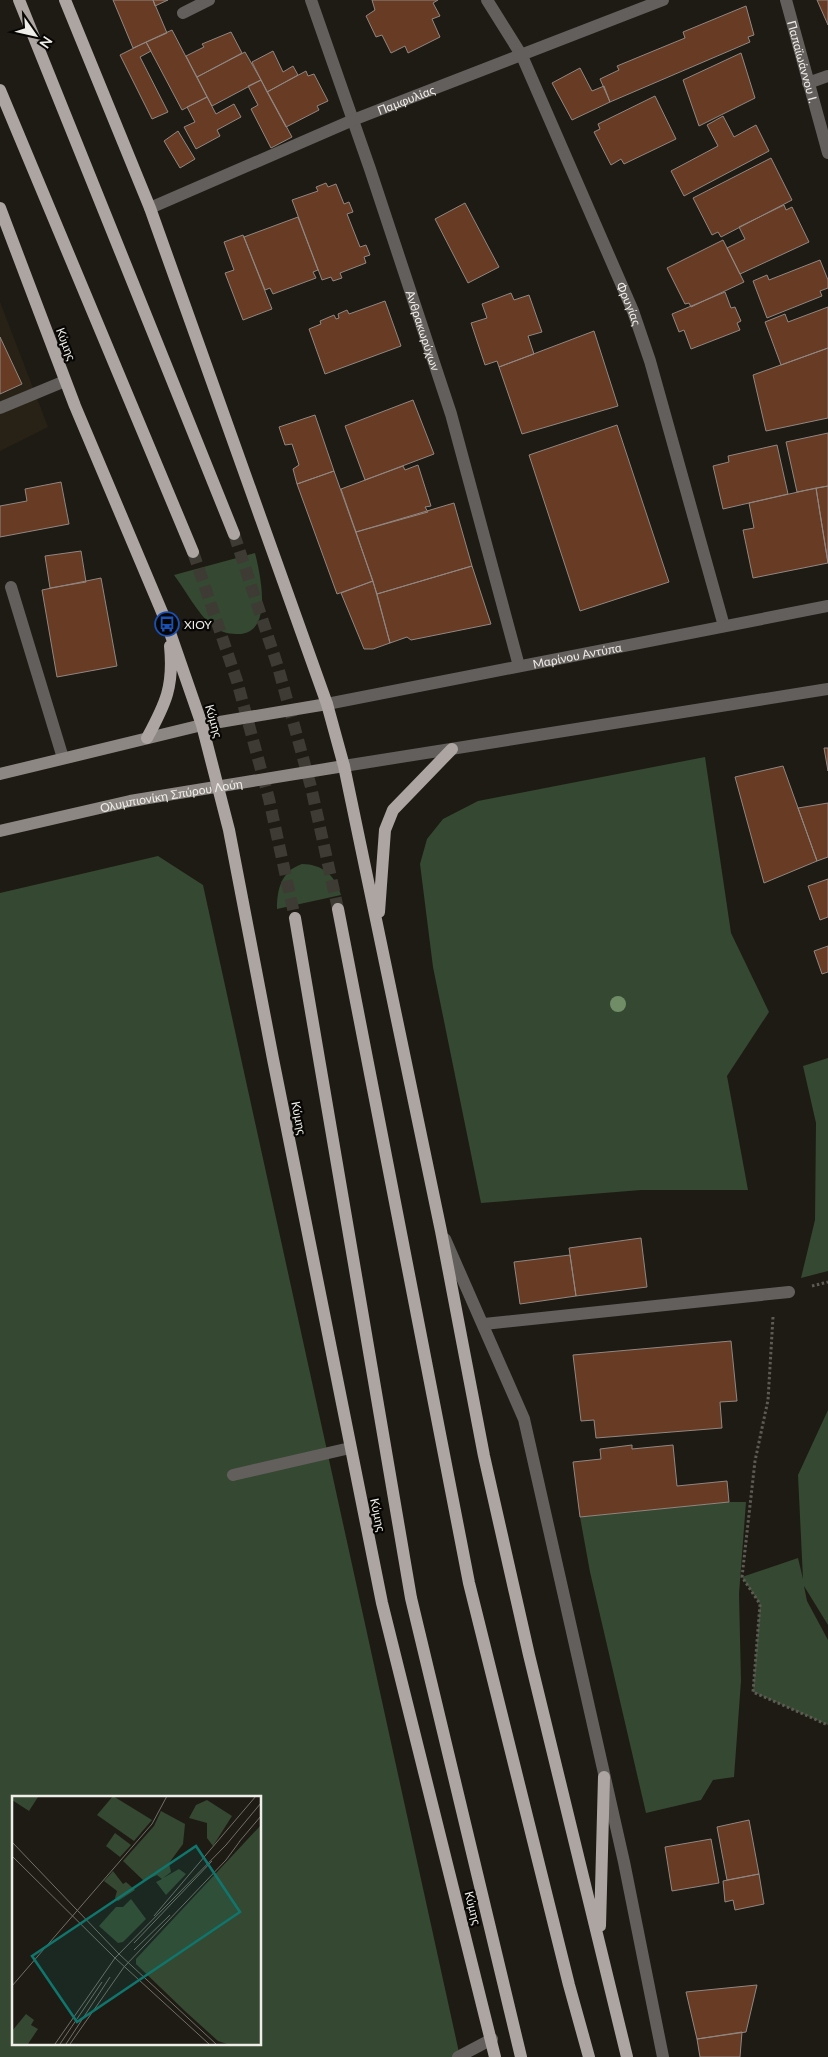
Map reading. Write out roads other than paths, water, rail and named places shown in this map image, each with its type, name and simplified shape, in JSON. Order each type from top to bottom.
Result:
[{"type":"main road","points":[[19,0],[234,534]]},
{"type":"main road","points":[[65,0],[150,208],[327,704],[344,766],[441,1231],[484,1456],[529,1655],[627,2057]]},
{"type":"main road","points":[[0,90],[193,552]]},
{"type":"main road","name":"Κύμης","points":[[0,208],[65,381],[167,624],[202,725],[230,830],[382,1603],[495,2057]]},
{"type":"main road","points":[[147,738],[168,697],[172,670],[167,624]]},
{"type":"main road","points":[[0,774],[202,725],[327,704]]},
{"type":"main road","points":[[378,930],[384,830],[393,810],[452,749]]},
{"type":"main road","name":"Ολυμπιονίκη Σπύρου Λούη","points":[[0,831],[130,801],[344,766]]},
{"type":"main road","points":[[338,909],[469,1583],[569,1985],[590,2057]]},
{"type":"main road","name":"Κύμης","points":[[295,918],[411,1598],[521,2057]]},
{"type":"main road","points":[[600,1944],[604,1777]]},
{"type":"street","points":[[183,13],[209,0]]},
{"type":"street","name":"Ανθρακωρύχων","points":[[311,0],[451,414],[519,666]]},
{"type":"street","name":"Φρυγίας","points":[[487,0],[522,56],[633,311],[650,361],[724,626]]},
{"type":"street","name":"Παμφυλίας","points":[[150,208],[353,120],[664,0]]},
{"type":"street","name":"Παπαϊωάννου Ι.","points":[[786,0],[828,153]]},
{"type":"street","points":[[808,83],[828,76]]},
{"type":"street","points":[[0,408],[65,381]]},
{"type":"street","points":[[11,587],[63,758]]},
{"type":"street","name":"Μαρίνου Αντύπα","points":[[327,704],[828,606]]},
{"type":"street","points":[[344,766],[828,689]]},
{"type":"street","points":[[441,1231],[484,1324],[524,1419],[624,1862],[664,2057]]},
{"type":"street","points":[[484,1324],[790,1292]]},
{"type":"street","points":[[232,1475],[350,1448]]},
{"type":"street","points":[[458,2057],[492,2040]]},
{"type":"tunnel","points":[[234,534],[278,667],[311,787],[338,909]]},
{"type":"tunnel","points":[[193,552],[237,681],[269,799],[295,918]]},
{"type":"place","name":"ΧΙΟΥ","points":[[167,624]]}]
